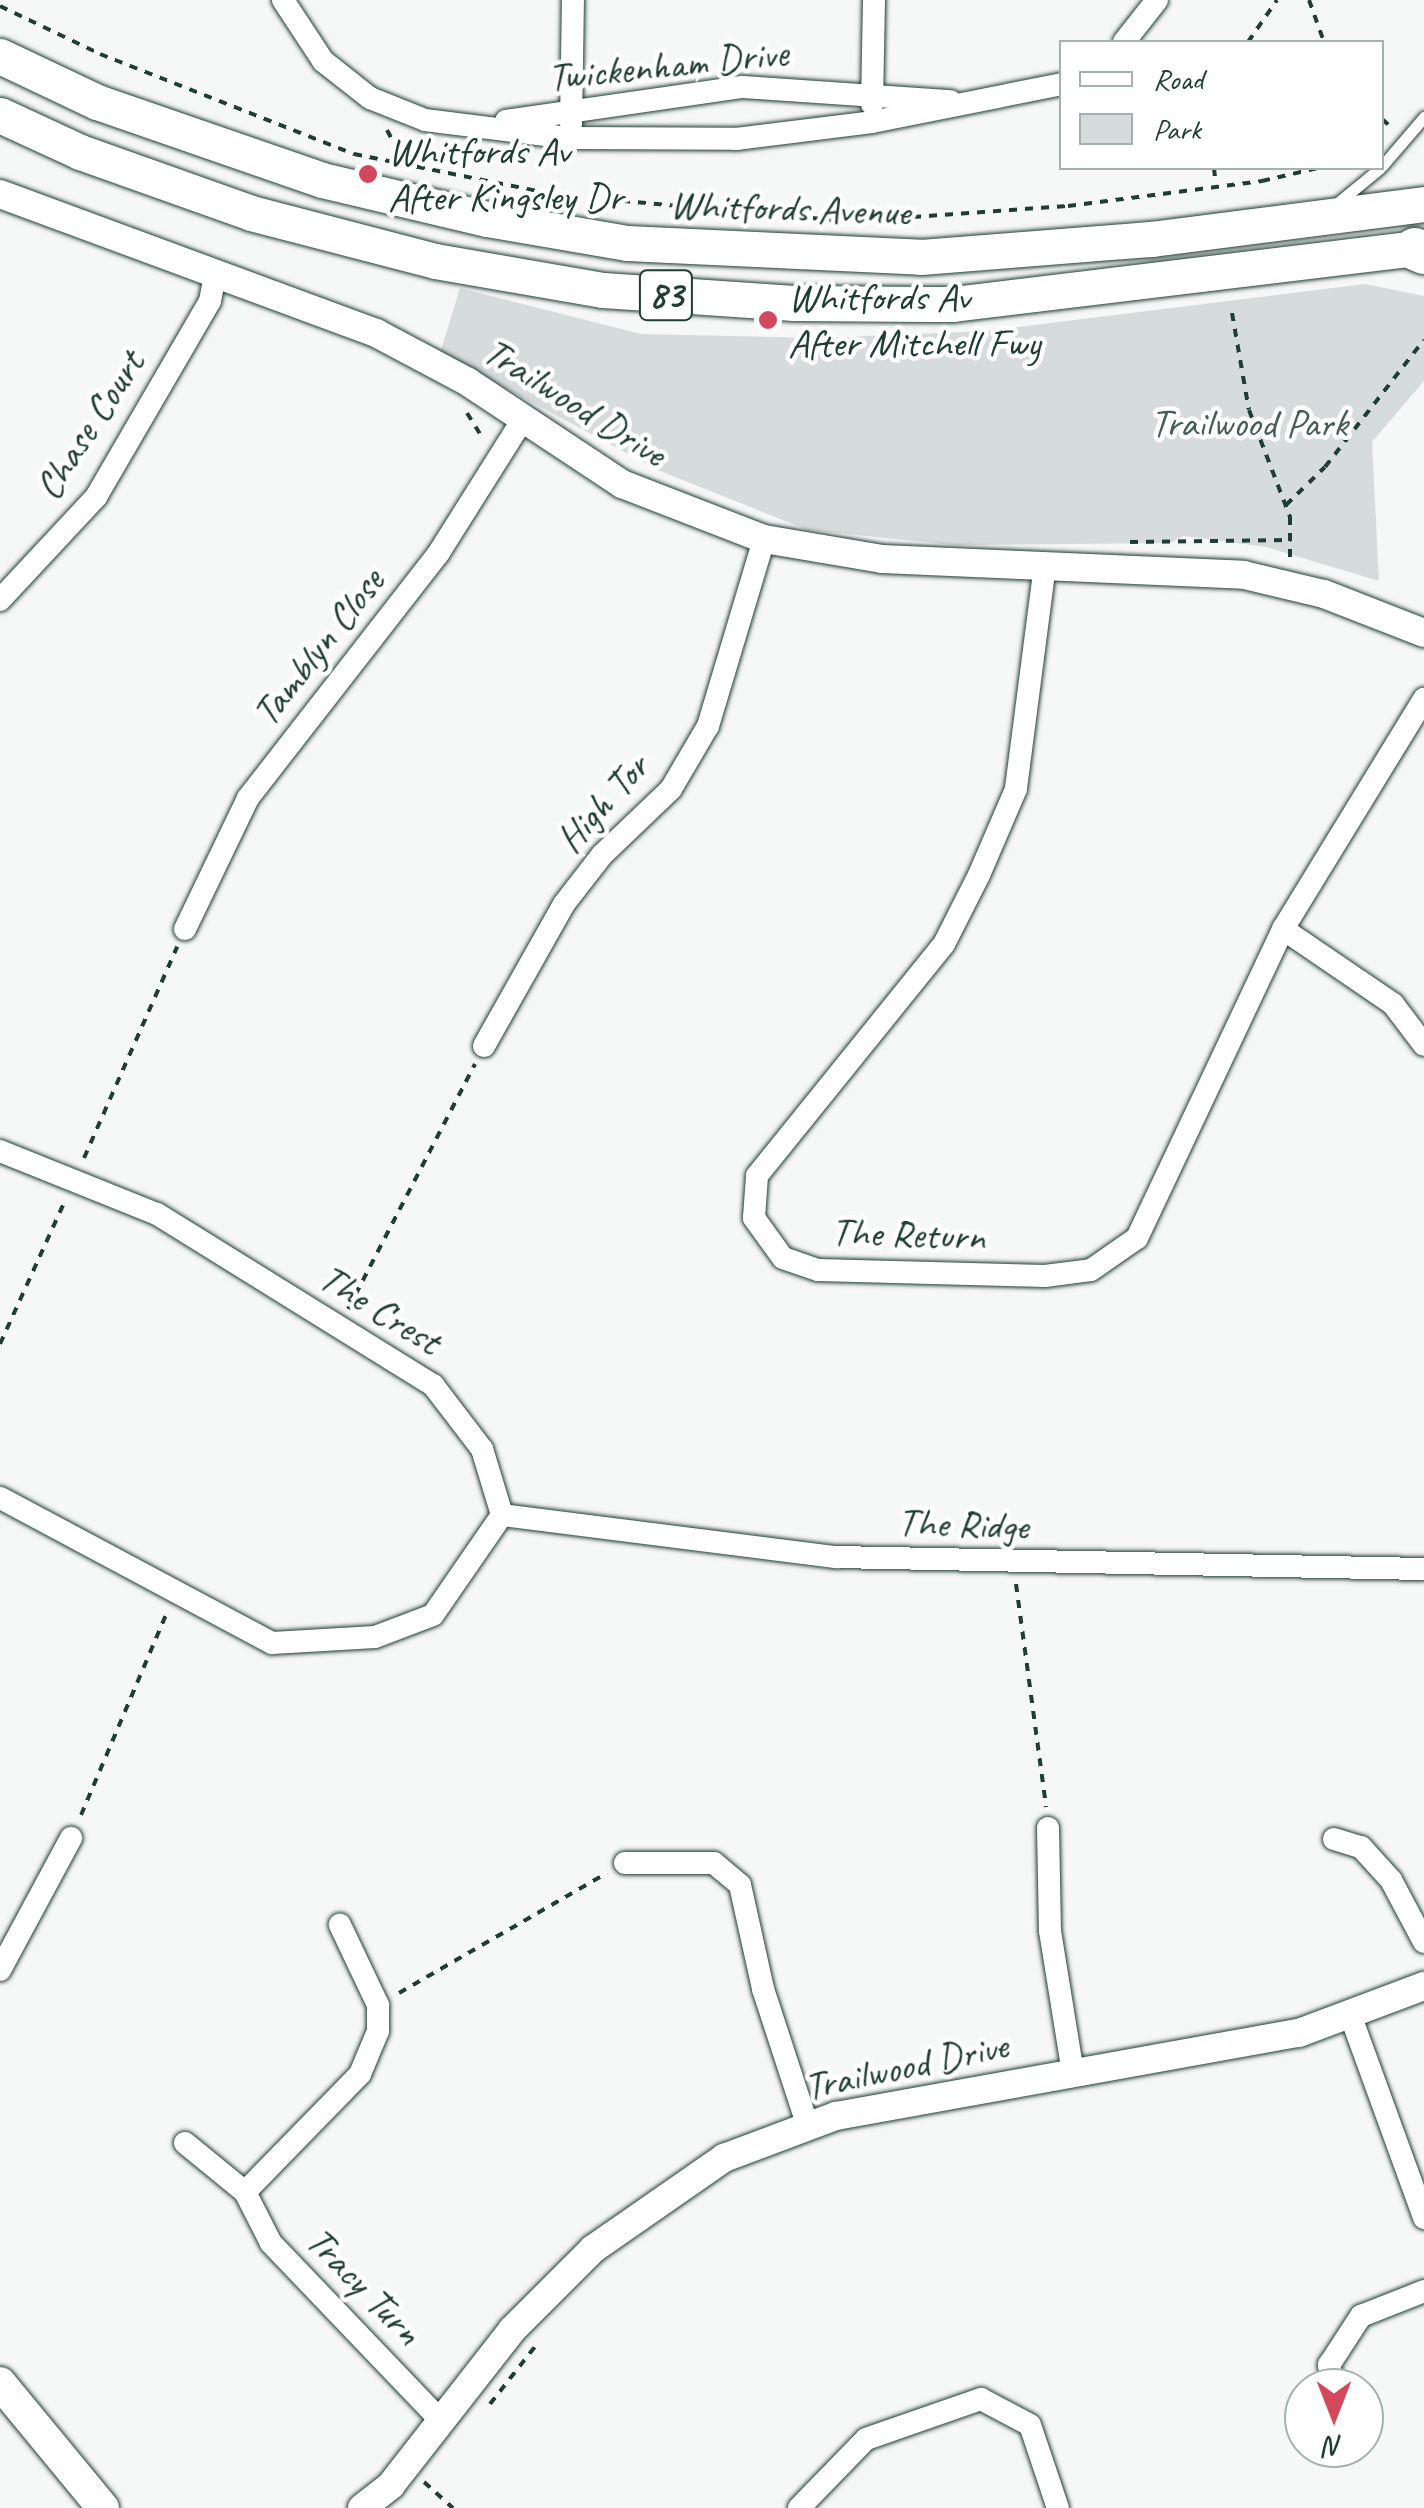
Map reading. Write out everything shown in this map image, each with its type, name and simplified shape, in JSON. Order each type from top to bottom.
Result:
[{"type":"main road","name":"Whitfords Avenue","points":[[0,56],[96,102],[304,174],[487,219],[627,243],[921,257],[1424,204]]},
{"type":"main road","name":"83","points":[[0,115],[80,152],[251,213],[436,261],[603,290],[794,303],[953,304],[1421,250]]},
{"type":"main road","points":[[0,2382],[103,2508]]},
{"type":"main road","points":[[0,2412],[78,2508]]},
{"type":"street","name":"Twickenham Drive","points":[[283,0],[323,61],[370,98],[425,120],[570,138],[736,139],[872,122],[979,104],[1059,85]]},
{"type":"street","points":[[570,138],[573,0]]},
{"type":"street","points":[[872,122],[874,0]]},
{"type":"street","points":[[1126,40],[1157,0]]},
{"type":"street","name":"Twickenham Drive","points":[[485,126],[571,109],[743,88],[872,91],[979,104]]},
{"type":"street","name":"Trailwood Drive","points":[[0,194],[412,350],[622,484],[764,539],[882,559],[1244,575],[1364,607],[1424,634]]},
{"type":"street","name":"Chase Court","points":[[0,600],[96,497],[201,317],[215,275]]},
{"type":"street","name":"Tamblyn Close","points":[[185,929],[248,798],[438,554],[523,418]]},
{"type":"street","name":"High Tor","points":[[484,1046],[564,904],[602,855],[671,789],[708,726],[764,539]]},
{"type":"street","name":"The Return","points":[[1045,564],[1016,789],[979,875],[944,944],[757,1176],[754,1218],[783,1258],[818,1270],[1045,1276],[1091,1270],[1137,1238],[1283,929],[1424,698]]},
{"type":"street","points":[[1283,929],[1393,1004],[1424,1045]]},
{"type":"street","name":"The Crest","points":[[0,1151],[156,1214],[433,1386],[482,1449],[502,1514]]},
{"type":"street","points":[[0,1498],[272,1643],[375,1637],[433,1614],[502,1514]]},
{"type":"street","name":"The Ridge","points":[[502,1514],[836,1557],[1014,1564],[1424,1569]]},
{"type":"street","points":[[1048,1828],[1050,1931],[1073,2073]]},
{"type":"street","points":[[0,1970],[72,1838]]},
{"type":"street","points":[[1334,1840],[1361,1846],[1390,1880],[1424,1942]]},
{"type":"street","points":[[625,1862],[714,1862],[740,1885],[763,1988],[808,2124]]},
{"type":"street","points":[[245,2192],[360,2074],[378,2031],[378,2006],[340,1926]]},
{"type":"street","name":"Trailwood Drive","points":[[362,2508],[391,2485],[512,2330],[593,2249],[660,2196],[724,2158],[808,2124],[1246,2044],[1351,2017],[1424,1986]]},
{"type":"street","points":[[1351,2017],[1424,2218]]},
{"type":"street","name":"Tracy Turn","points":[[185,2143],[245,2192],[271,2243],[442,2422]]},
{"type":"street","points":[[1330,2368],[1361,2316],[1424,2291]]},
{"type":"street","points":[[800,2508],[866,2440],[981,2400],[1030,2425],[1058,2508]]},
{"type":"lane","points":[[1384,164],[1424,117]]},
{"type":"lane","points":[[1320,217],[1377,170]]},
{"type":"path","points":[[1249,40],[1277,0]]},
{"type":"path","points":[[1309,0],[1323,40]]},
{"type":"path","points":[[0,6],[100,54],[390,164],[558,195],[831,220],[962,214],[1262,181],[1309,170]]},
{"type":"path","points":[[1384,121],[1393,130]]},
{"type":"path","points":[[1214,170],[1215,177]]},
{"type":"path","points":[[1232,313],[1249,410],[1286,505],[1290,558],[1298,568]]},
{"type":"path","points":[[1286,505],[1326,467],[1424,340]]},
{"type":"path","points":[[452,400],[478,436],[504,452]]},
{"type":"path","points":[[1116,542],[1291,540]]},
{"type":"path","points":[[0,1344],[185,929]]},
{"type":"path","points":[[338,1328],[484,1046]]},
{"type":"path","points":[[1014,1564],[1048,1828]]},
{"type":"path","points":[[72,1838],[175,1594]]},
{"type":"path","points":[[378,2006],[625,1862]]},
{"type":"path","points":[[479,2416],[548,2329]]},
{"type":"path","points":[[416,2492],[434,2470]]},
{"type":"path","points":[[424,2482],[453,2508]]},
{"type":"green space","name":"Trailwood Park","points":[[1365,284],[1424,296],[1424,381],[1372,442],[1379,581],[1266,547],[1184,536],[1170,543],[954,545],[808,530],[660,471],[440,353],[460,288],[641,334],[821,338],[985,331]]},
{"type":"place","name":"Whitfords Av After Kingsley Dr","points":[[368,174]]},
{"type":"place","name":"Whitfords Av After Mitchell Fwy","points":[[768,320]]}]
